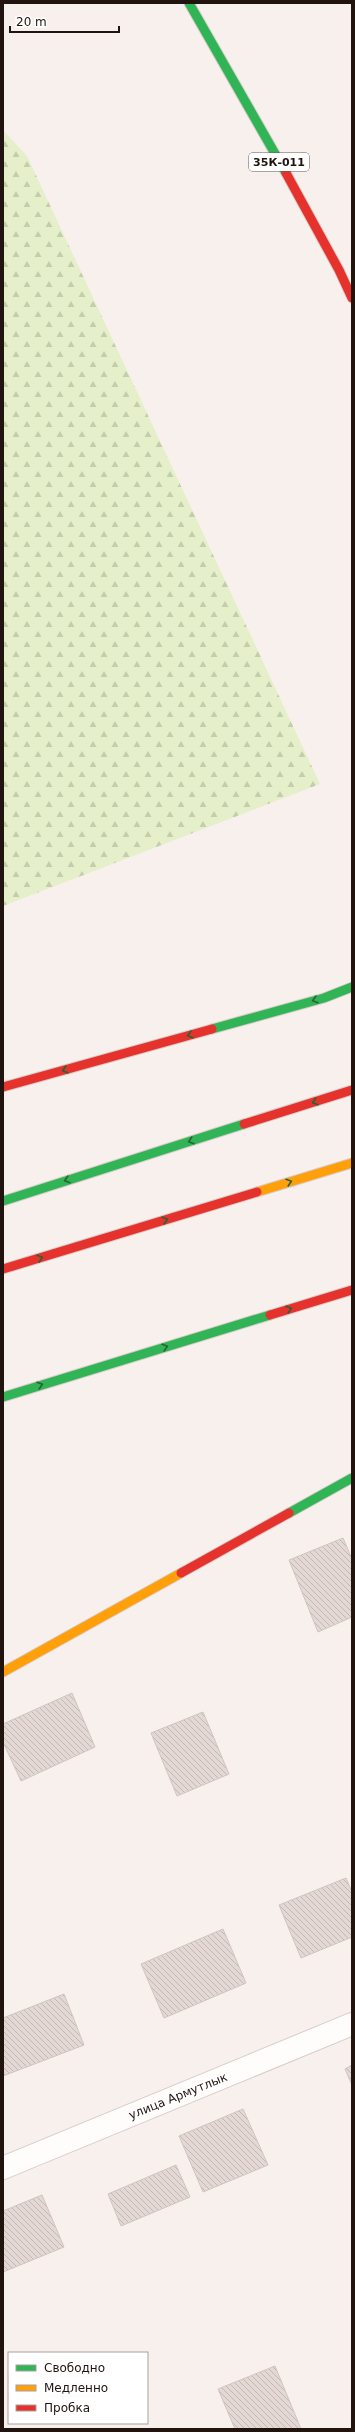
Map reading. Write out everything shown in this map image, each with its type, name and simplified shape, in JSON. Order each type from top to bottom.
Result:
[{"type":"main road","name":"35К-011","points":[[188,3],[205,28],[336,264],[352,298]]},
{"type":"main road","points":[[3,1087],[324,998],[352,987]]},
{"type":"main road","points":[[3,1201],[352,1090]]},
{"type":"main road","points":[[3,1270],[352,1163]]},
{"type":"main road","points":[[3,1396],[352,1290]]},
{"type":"main road","points":[[3,1672],[352,1478]]},
{"type":"street","name":"улица Армутлык","points":[[3,2168],[352,2024]]},
{"type":"green space","points":[[3,130],[27,156],[320,784],[3,906]]},
{"type":"building","points":[[343,1538],[352,1559],[352,1617],[318,1632],[289,1560]]},
{"type":"building","points":[[72,1693],[95,1747],[21,1781],[3,1742],[3,1724]]},
{"type":"building","points":[[203,1712],[229,1774],[177,1796],[151,1733]]},
{"type":"building","points":[[346,1878],[352,1892],[352,1937],[301,1958],[279,1905]]},
{"type":"building","points":[[223,1929],[246,1983],[164,2018],[141,1964]]},
{"type":"building","points":[[64,1994],[84,2045],[3,2076],[3,2018]]},
{"type":"building","points":[[352,2065],[352,2085],[345,2069]]},
{"type":"building","points":[[243,2109],[268,2165],[203,2192],[179,2136]]},
{"type":"building","points":[[176,2165],[190,2197],[121,2226],[108,2194]]},
{"type":"building","points":[[42,2195],[64,2247],[3,2272],[3,2211]]},
{"type":"building","points":[[275,2366],[301,2429],[235,2429],[218,2389]]},
{"type":"traffic: fast","points":[[189,3],[286,173]]},
{"type":"traffic: fast","points":[[212,1029],[324,998],[352,987]]},
{"type":"traffic: fast","points":[[3,1201],[244,1124]]},
{"type":"traffic: fast","points":[[3,1397],[270,1315]]},
{"type":"traffic: fast","points":[[289,1513],[352,1478]]},
{"type":"traffic: slow","points":[[257,1192],[352,1163]]},
{"type":"traffic: slow","points":[[3,1672],[181,1573]]},
{"type":"traffic: jam","points":[[286,173],[339,270],[352,298]]},
{"type":"traffic: jam","points":[[3,1087],[212,1029]]},
{"type":"traffic: jam","points":[[244,1124],[352,1090]]},
{"type":"traffic: jam","points":[[3,1269],[257,1192]]},
{"type":"traffic: jam","points":[[270,1315],[352,1290]]},
{"type":"traffic: jam","points":[[181,1573],[289,1513]]}]
